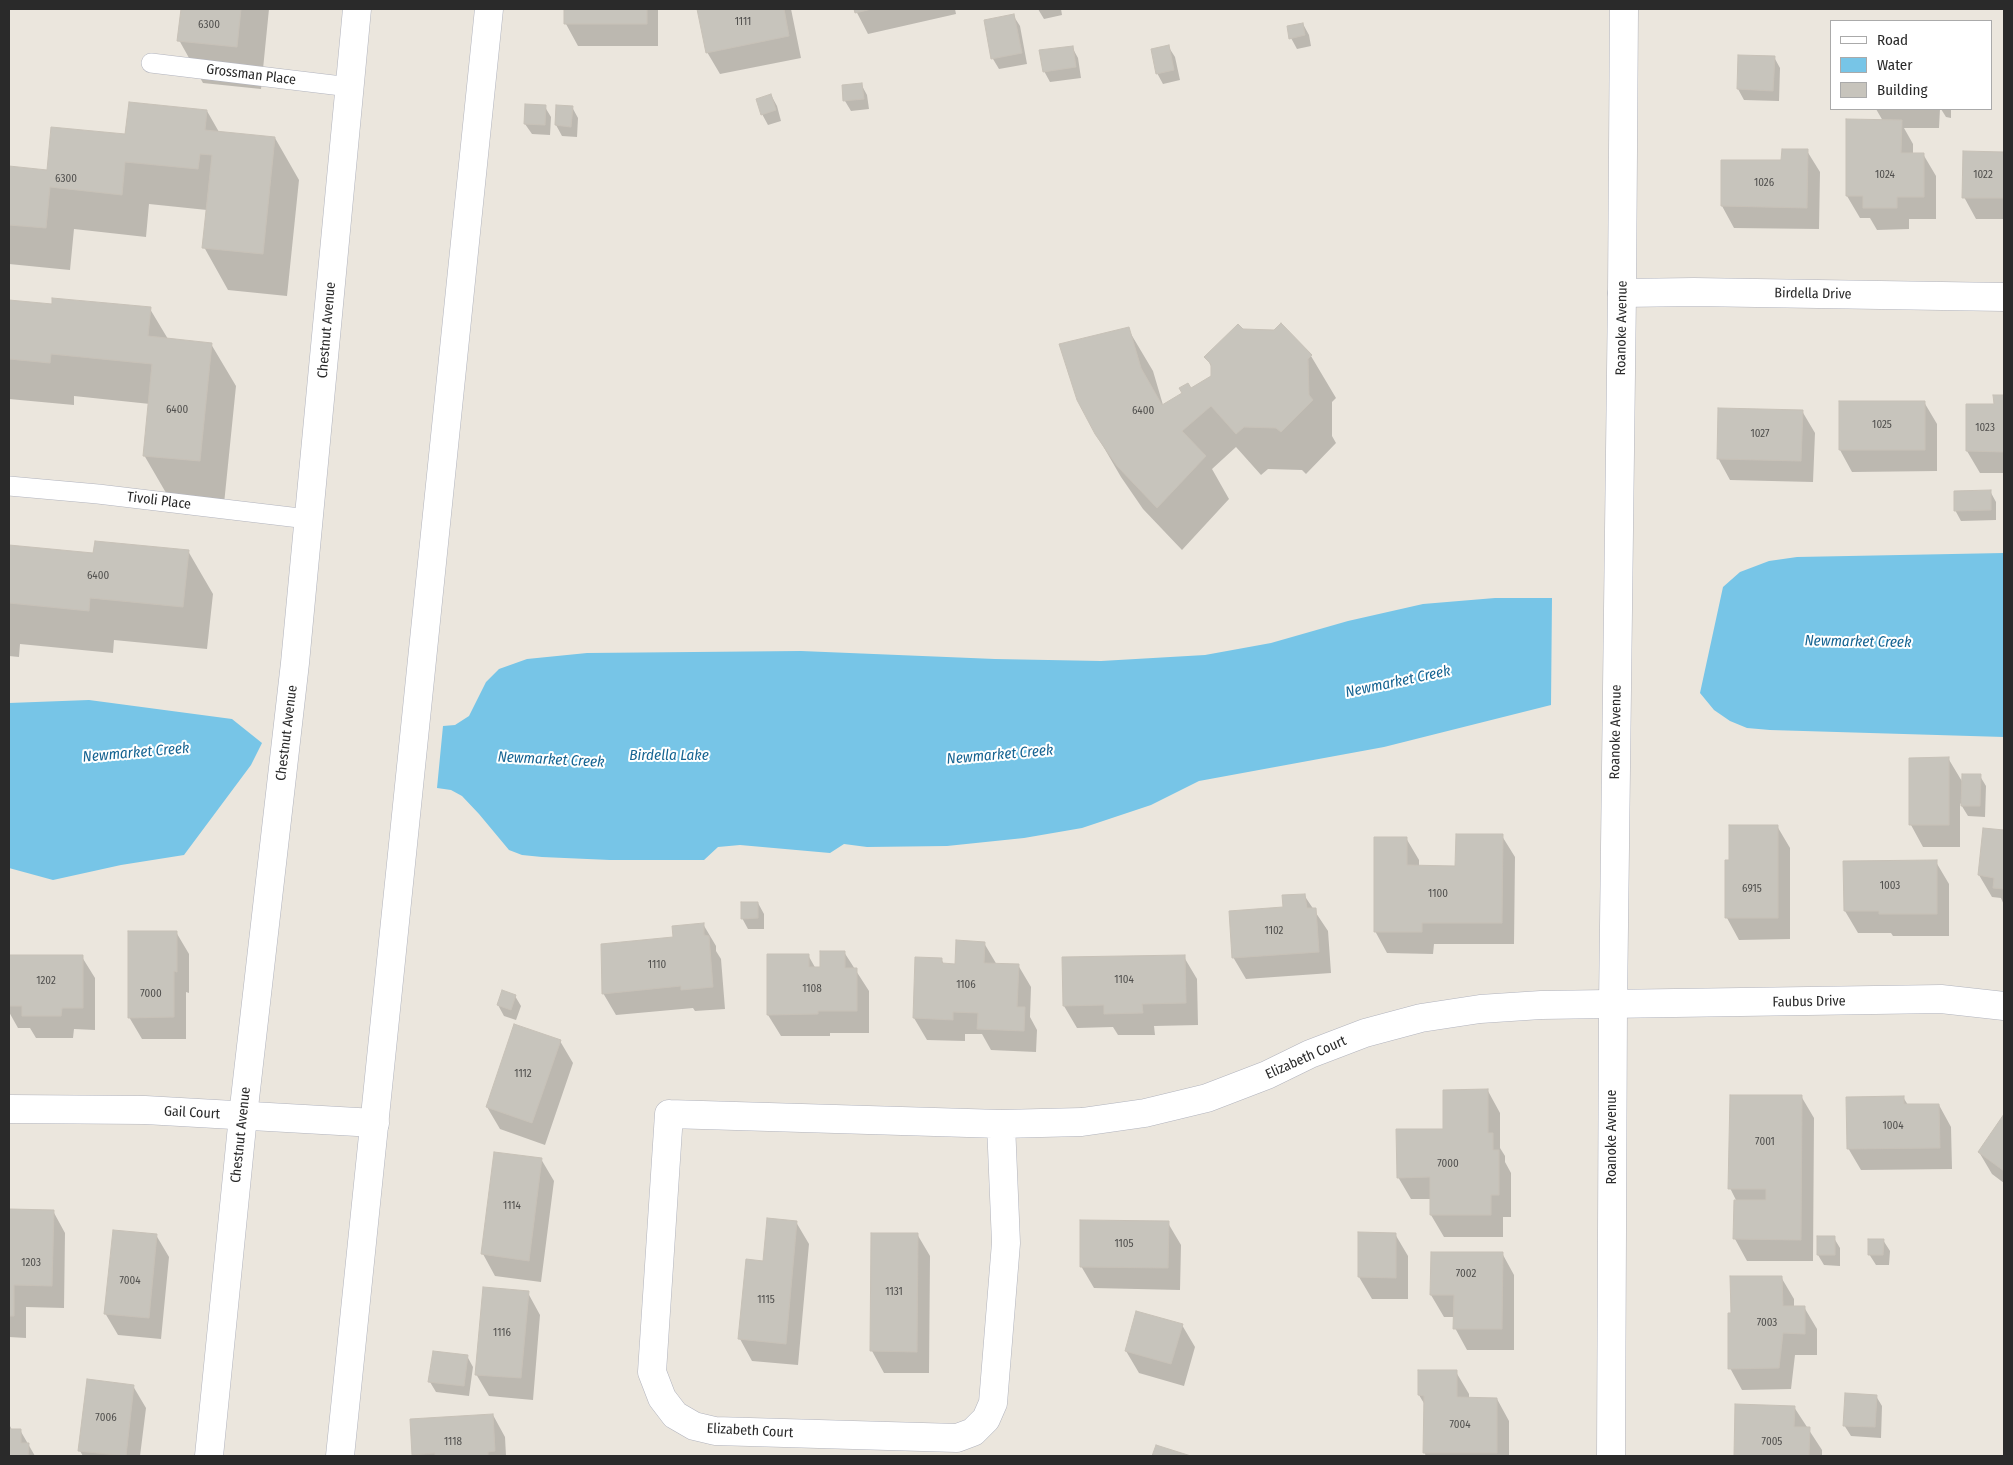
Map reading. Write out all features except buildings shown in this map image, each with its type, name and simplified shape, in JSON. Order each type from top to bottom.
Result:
[{"type":"street","name":"Chestnut Avenue","points":[[209,1456],[243,1116],[295,663],[357,9]]},
{"type":"street","points":[[340,1456],[489,9]]},
{"type":"street","name":"Roanoke Avenue","points":[[1612,1456],[1613,1005],[1624,9]]},
{"type":"street","name":"Birdella Drive","points":[[1622,293],[1694,292],[2004,297]]},
{"type":"street","name":"Faubus Drive","points":[[1613,1005],[1941,999],[2004,1006]]},
{"type":"street","name":"Elizabeth Court","points":[[1001,1124],[1006,1243],[993,1403],[986,1419],[973,1432],[956,1438],[715,1431],[694,1426],[676,1415],[662,1398],[652,1372],[669,1114],[1001,1124],[1082,1122],[1146,1113],[1207,1098],[1268,1075],[1310,1054],[1365,1033],[1421,1018],[1480,1009],[1541,1005],[1613,1005]]},
{"type":"street","name":"Gail Court","points":[[9,1109],[145,1110],[375,1123]]},
{"type":"lane","name":"Grossman Place","points":[[151,63],[350,88]]},
{"type":"lane","name":"Tivoli Place","points":[[9,486],[98,494],[308,519]]},
{"type":"water","name":"Newmarket Creek","points":[[2004,553],[2004,737],[1747,728],[1730,721],[1714,710],[1700,693],[1723,587],[1740,572],[1769,561],[1797,557]]},
{"type":"water","name":"Birdella Lake","points":[[1495,598],[1552,598],[1551,705],[1384,747],[1199,781],[1151,805],[1082,828],[1024,838],[947,846],[867,847],[844,844],[830,853],[740,845],[718,847],[704,860],[610,860],[542,857],[522,855],[509,850],[462,796],[451,790],[437,788],[443,726],[455,725],[469,716],[486,682],[499,669],[527,659],[587,653],[801,651],[995,659],[1101,661],[1205,655],[1271,643],[1348,621],[1423,604]]},
{"type":"water","name":"Newmarket Creek","points":[[89,700],[232,719],[262,743],[251,765],[184,855],[121,865],[53,880],[9,868],[9,703]]}]
